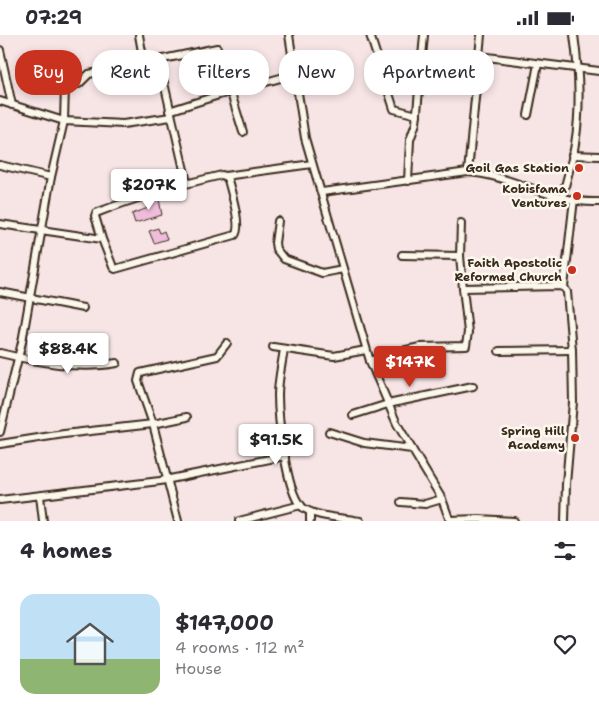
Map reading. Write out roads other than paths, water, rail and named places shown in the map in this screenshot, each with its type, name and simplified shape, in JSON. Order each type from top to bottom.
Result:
[{"type":"street","points":[[139,35],[142,50]]},
{"type":"street","points":[[289,35],[291,50]]},
{"type":"street","points":[[370,35],[375,50]]},
{"type":"street","points":[[423,50],[424,35]]},
{"type":"street","points":[[480,50],[481,35]]},
{"type":"street","points":[[562,197],[572,155],[578,113],[578,69],[574,35]]},
{"type":"street","points":[[0,50],[12,105]]},
{"type":"street","points":[[494,59],[599,71]]},
{"type":"street","points":[[528,115],[538,64]]},
{"type":"street","points":[[82,81],[92,73]]},
{"type":"street","points":[[0,432],[3,413],[18,357],[43,231],[51,177],[64,121],[65,95]]},
{"type":"street","points":[[166,95],[187,183]]},
{"type":"street","points":[[0,101],[64,121],[123,124],[170,114],[220,95]]},
{"type":"street","points":[[232,95],[243,132]]},
{"type":"street","points":[[298,95],[305,138],[366,350],[388,404],[442,499],[450,520],[514,521]]},
{"type":"street","points":[[389,95],[394,109],[417,115]]},
{"type":"street","points":[[408,181],[410,140],[417,115],[419,95]]},
{"type":"street","points":[[468,173],[475,95]]},
{"type":"street","points":[[572,155],[599,156]]},
{"type":"street","points":[[225,176],[235,209],[238,229],[235,235],[116,269],[113,267],[102,239],[95,216],[96,213],[124,202],[187,183],[222,175],[312,164]]},
{"type":"street","points":[[0,165],[51,177]]},
{"type":"street","points":[[322,193],[468,173],[489,175],[562,197],[599,202]]},
{"type":"street","points":[[565,521],[573,402],[572,350],[567,292],[564,287],[574,199]]},
{"type":"street","points":[[278,221],[275,243],[276,249],[284,259],[322,273],[343,269]]},
{"type":"street","points":[[370,361],[420,347],[466,345],[468,332],[460,256],[460,223]]},
{"type":"street","points":[[0,224],[102,239]]},
{"type":"street","points":[[402,255],[460,256]]},
{"type":"street","points":[[463,288],[564,287]]},
{"type":"street","points":[[0,292],[83,308]]},
{"type":"street","points":[[178,521],[153,424],[138,376],[140,373],[218,356],[227,343]]},
{"type":"street","points":[[273,347],[342,356],[366,350]]},
{"type":"street","points":[[284,349],[278,395],[285,456],[292,491],[301,505],[310,512],[360,521]]},
{"type":"street","points":[[499,351],[572,350]]},
{"type":"street","points":[[0,353],[84,366],[117,363]]},
{"type":"street","points":[[353,415],[388,404],[473,386]]},
{"type":"street","points":[[0,444],[64,434],[153,424],[187,417]]},
{"type":"street","points":[[329,432],[364,443],[412,449]]},
{"type":"street","points":[[0,499],[40,496],[168,480],[285,456]]},
{"type":"street","points":[[40,496],[43,521]]},
{"type":"street","points":[[401,501],[425,504],[442,499]]},
{"type":"street","points":[[239,521],[301,505]]},
{"type":"street","points":[[310,512],[310,521]]},
{"type":"place","name":"Goil Gas Station","points":[[579,168]]},
{"type":"place","name":"Kobisfama Ventures","points":[[577,196]]},
{"type":"place","name":"Faith Apostolic Reformed Church","points":[[572,270]]},
{"type":"place","name":"Spring Hill Academy","points":[[575,438]]}]
